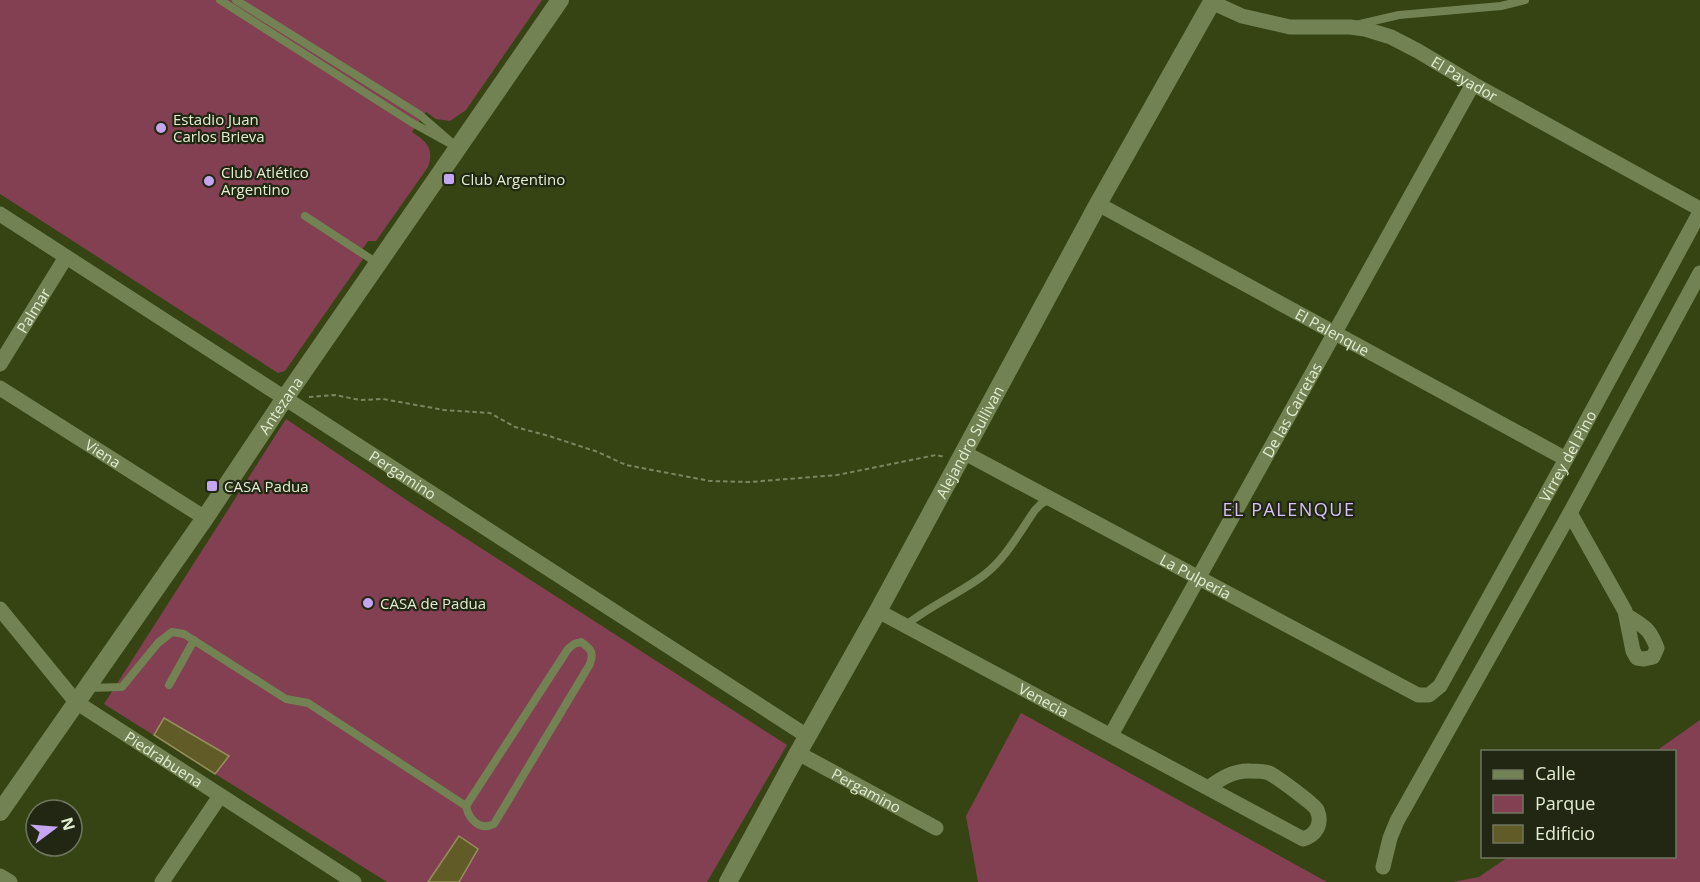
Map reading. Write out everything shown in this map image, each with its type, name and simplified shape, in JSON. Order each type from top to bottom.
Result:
[{"type":"street","name":"Antezana","points":[[0,812],[560,0]]},
{"type":"street","name":"El Payador","points":[[1212,1],[1242,16],[1290,27],[1350,27],[1391,37],[1700,211]]},
{"type":"street","name":"Alejandro Sullivan","points":[[728,882],[1098,204],[1212,1]]},
{"type":"street","name":"De las Carretas","points":[[1111,735],[1473,84]]},
{"type":"street","name":"El Palenque","points":[[1098,204],[1566,459]]},
{"type":"street","name":"Virrey del Pino","points":[[1429,695],[1440,686],[1700,211]]},
{"type":"street","name":"Pergamino","points":[[0,214],[807,736]]},
{"type":"street","name":"Palmar","points":[[0,364],[66,257]]},
{"type":"street","points":[[1383,867],[1397,821],[1570,513],[1700,273]]},
{"type":"street","name":"Viena","points":[[0,388],[204,518]]},
{"type":"street","name":"La Pulpería","points":[[960,457],[1051,498],[1418,695],[1429,695]]},
{"type":"street","points":[[1570,513],[1626,615]]},
{"type":"street","name":"Piedrabuena","points":[[0,609],[81,695],[220,796],[354,882]]},
{"type":"street","name":"Venecia","points":[[878,610],[905,626],[1303,839],[1311,837],[1318,830],[1320,823],[1317,810],[1309,801],[1269,773],[1241,771],[1228,775],[1208,788]]},
{"type":"street","name":"Pergamino","points":[[798,753],[936,828]]},
{"type":"street","points":[[162,882],[220,796]]},
{"type":"street","points":[[0,876],[10,882]]},
{"type":"lane","points":[[220,0],[411,122],[458,148]]},
{"type":"lane","points":[[236,0],[420,115],[458,148]]},
{"type":"lane","points":[[1350,27],[1400,15],[1501,6],[1525,0]]},
{"type":"lane","points":[[305,216],[378,264]]},
{"type":"lane","points":[[905,626],[989,571],[1005,555],[1035,510],[1051,498]]},
{"type":"lane","points":[[81,695],[122,687],[158,643],[172,633],[184,634],[286,699],[308,703],[466,806],[468,815],[475,823],[488,827],[494,824],[590,664],[593,655],[591,648],[581,642],[568,649],[466,806]]},
{"type":"lane","points":[[169,685],[194,640]]},
{"type":"path","points":[[285,398],[335,395],[360,400],[383,399],[444,410],[490,413],[515,428],[598,452],[626,465],[710,481],[750,482],[837,475],[936,455],[960,457]]},
{"type":"green space","name":"Club Atlético Argentino","points":[[0,0],[542,0],[466,110],[450,121],[436,119],[426,112],[412,132],[422,139],[430,150],[428,167],[376,241],[368,241],[361,251],[363,259],[285,371],[278,373],[0,194]]},
{"type":"green space","name":"CASA de Padua","points":[[286,419],[411,503],[787,745],[707,882],[387,882],[104,704]]},
{"type":"green space","points":[[1021,713],[1327,882],[978,882],[966,816]]},
{"type":"green space","points":[[1700,720],[1700,882],[1453,882],[1479,877],[1507,858],[1676,858],[1676,750],[1657,750]]},
{"type":"building","points":[[164,718],[229,756],[215,774],[154,735]]},
{"type":"building","points":[[459,836],[478,849],[459,882],[428,882]]},
{"type":"place","name":"Estadio Juan Carlos Brieva","points":[[161,128]]},
{"type":"place","name":"Club Argentino","points":[[449,179]]},
{"type":"place","name":"Club Atlético Argentino","points":[[209,181]]},
{"type":"place","name":"CASA Padua","points":[[212,486]]},
{"type":"place","name":"CASA de Padua","points":[[368,603]]},
{"type":"district","name":"EL PALENQUE","points":[[1289,509]]}]
